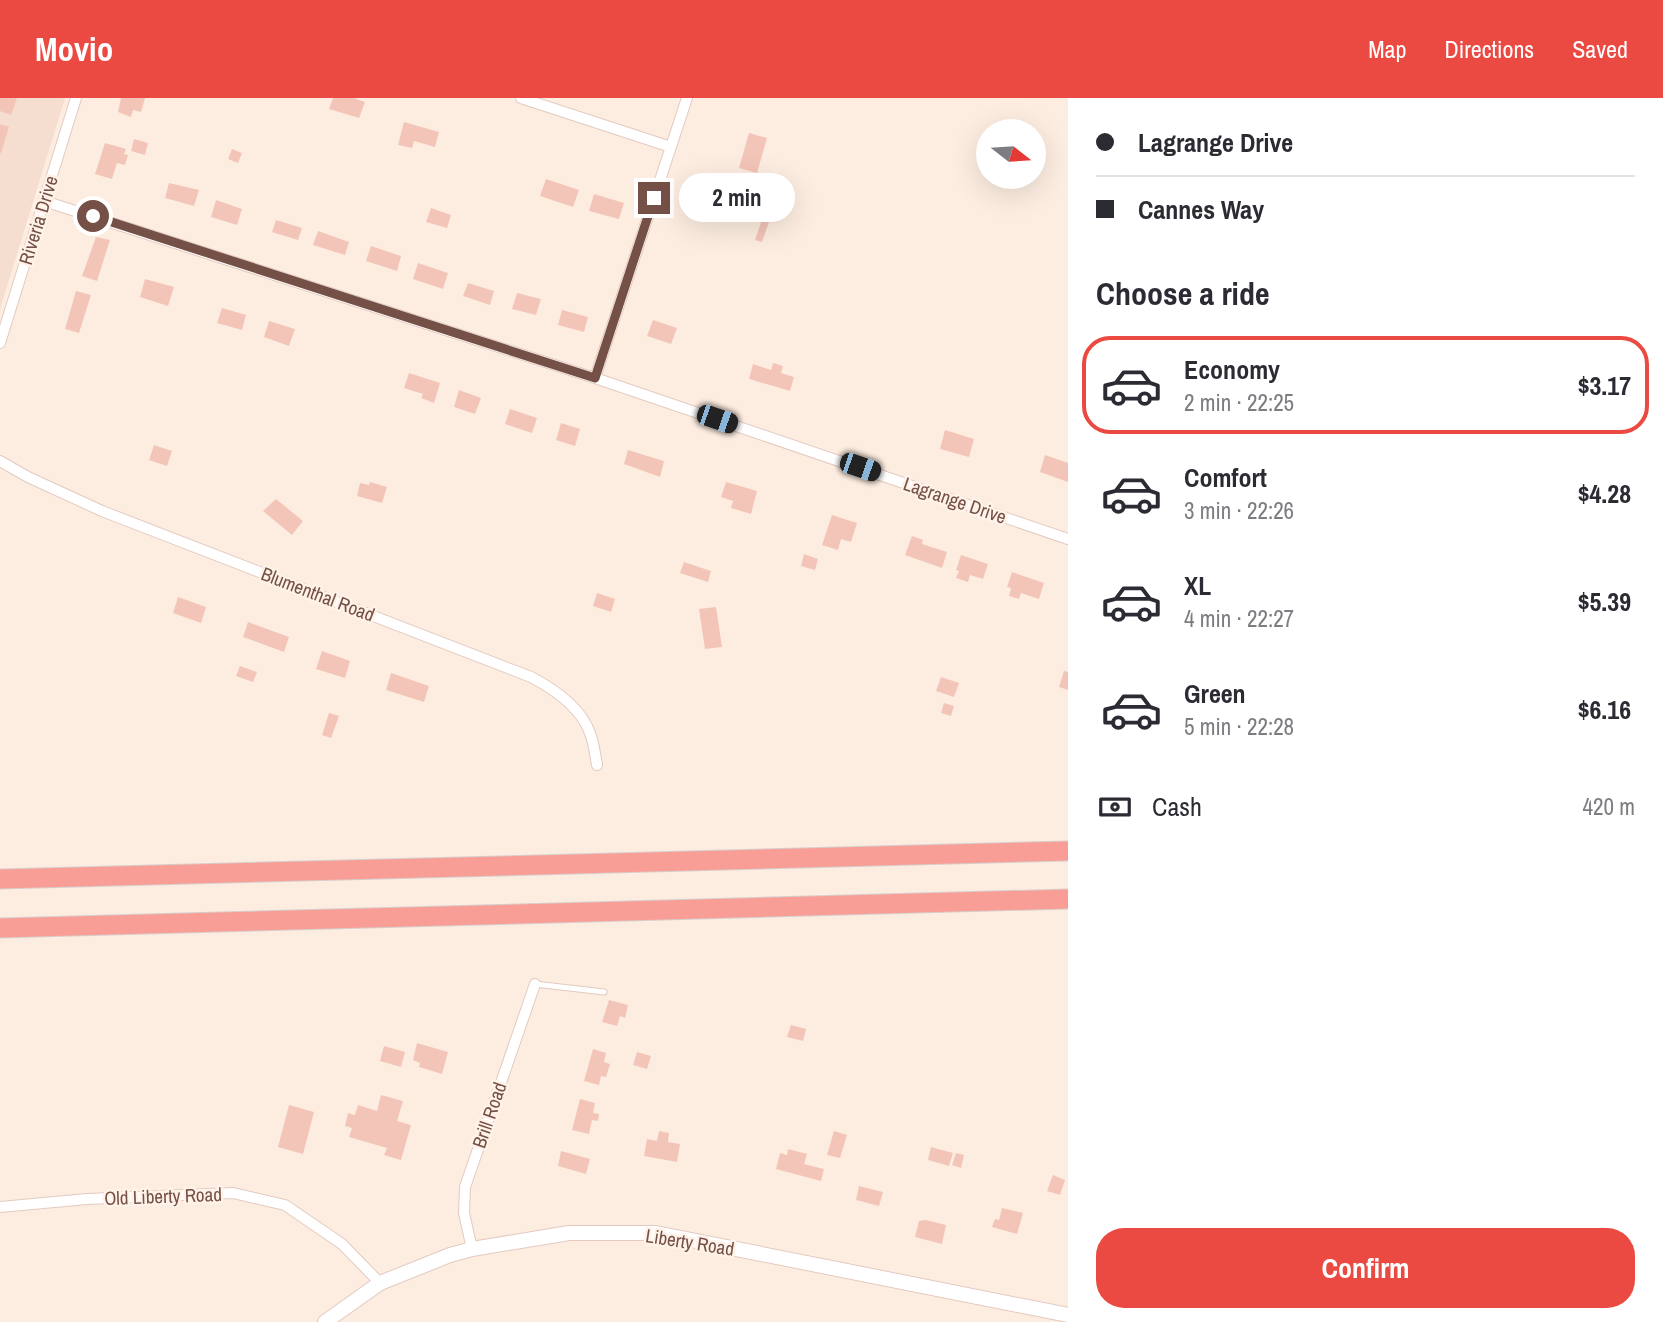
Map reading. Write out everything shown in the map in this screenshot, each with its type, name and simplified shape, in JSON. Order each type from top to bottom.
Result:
[{"type":"highway","points":[[0,880],[1068,851]]},
{"type":"highway","points":[[0,928],[1068,899]]},
{"type":"street","name":"Riveria Drive","points":[[0,343],[76,98]]},
{"type":"street","points":[[521,98],[671,147]]},
{"type":"street","points":[[595,378],[687,98]]},
{"type":"street","name":"Lagrange Drive","points":[[44,201],[595,378],[1068,539]]},
{"type":"street","name":"Blumenthal Road","points":[[0,461],[102,512],[531,677],[555,692],[579,716],[590,732],[597,765]]},
{"type":"street","name":"Brill Road","points":[[472,1249],[464,1213],[465,1186],[535,984]]},
{"type":"street","name":"Old Liberty Road","points":[[0,1207],[87,1199],[233,1193],[285,1205],[342,1244],[380,1283]]},
{"type":"street","name":"Liberty Road","points":[[325,1322],[380,1283],[472,1249],[569,1233],[656,1233],[1068,1315]]},
{"type":"lane","points":[[535,984],[604,992]]},
{"type":"shaded area","points":[[0,98],[65,98],[0,309]]},
{"type":"building","points":[[0,98],[17,98],[11,115],[0,111]]},
{"type":"building","points":[[121,98],[145,98],[141,112],[133,110],[131,117],[118,112]]},
{"type":"building","points":[[333,98],[354,98],[365,102],[359,118],[329,109]]},
{"type":"building","points":[[404,122],[439,132],[435,147],[414,141],[412,148],[398,145]]},
{"type":"building","points":[[0,124],[9,127],[1,153],[0,153]]},
{"type":"building","points":[[749,133],[767,138],[757,173],[739,168]]},
{"type":"building","points":[[134,139],[148,143],[145,155],[131,151]]},
{"type":"building","points":[[105,143],[126,149],[124,154],[128,155],[125,165],[117,163],[112,179],[95,174]]},
{"type":"building","points":[[232,149],[242,153],[238,163],[228,159]]},
{"type":"building","points":[[546,179],[579,190],[573,207],[540,196]]},
{"type":"building","points":[[169,183],[199,190],[194,206],[165,198]]},
{"type":"building","points":[[594,194],[624,203],[619,219],[589,211]]},
{"type":"building","points":[[216,200],[242,209],[237,225],[211,217]]},
{"type":"building","points":[[431,208],[451,215],[447,228],[426,222]]},
{"type":"building","points":[[766,208],[773,210],[762,242],[755,240]]},
{"type":"building","points":[[276,220],[302,228],[298,240],[272,232]]},
{"type":"building","points":[[318,231],[349,242],[345,255],[313,245]]},
{"type":"building","points":[[96,237],[110,240],[97,281],[82,276]]},
{"type":"building","points":[[371,246],[401,256],[397,271],[366,261]]},
{"type":"building","points":[[418,263],[448,273],[443,289],[413,279]]},
{"type":"building","points":[[145,279],[174,287],[168,306],[140,297]]},
{"type":"building","points":[[468,283],[494,291],[490,305],[463,296]]},
{"type":"building","points":[[76,291],[91,295],[79,333],[65,329]]},
{"type":"building","points":[[517,293],[541,299],[536,315],[512,309]]},
{"type":"building","points":[[222,308],[246,315],[242,330],[217,323]]},
{"type":"building","points":[[562,310],[588,317],[584,332],[558,325]]},
{"type":"building","points":[[653,320],[677,328],[671,344],[647,336]]},
{"type":"building","points":[[269,321],[295,329],[289,346],[264,337]]},
{"type":"building","points":[[773,363],[783,366],[781,373],[794,377],[790,391],[749,379],[753,364],[771,370]]},
{"type":"building","points":[[409,373],[440,383],[434,403],[421,398],[423,394],[404,388]]},
{"type":"building","points":[[459,390],[481,398],[475,414],[454,407]]},
{"type":"building","points":[[510,409],[537,418],[532,433],[505,424]]},
{"type":"building","points":[[561,423],[580,429],[575,446],[556,440]]},
{"type":"building","points":[[945,430],[974,439],[969,457],[940,449]]},
{"type":"building","points":[[154,445],[172,451],[167,466],[149,460]]},
{"type":"building","points":[[628,450],[664,461],[660,477],[624,464]]},
{"type":"building","points":[[1045,455],[1068,463],[1068,482],[1040,472]]},
{"type":"building","points":[[370,482],[387,487],[382,503],[357,496],[360,483],[369,485]]},
{"type":"building","points":[[726,482],[757,491],[751,514],[731,508],[733,501],[721,497]]},
{"type":"building","points":[[276,499],[303,521],[292,535],[263,511]]},
{"type":"building","points":[[832,515],[857,523],[851,542],[841,539],[838,550],[822,545]]},
{"type":"building","points":[[912,536],[923,540],[922,544],[947,552],[942,568],[905,555]]},
{"type":"building","points":[[804,554],[818,559],[815,570],[801,566]]},
{"type":"building","points":[[961,555],[988,564],[983,579],[970,575],[968,582],[956,578]]},
{"type":"building","points":[[684,562],[711,571],[708,582],[680,573]]},
{"type":"building","points":[[1012,572],[1044,583],[1039,599],[1021,593],[1019,599],[1009,596],[1011,588],[1007,587]]},
{"type":"building","points":[[597,593],[615,599],[611,612],[593,606]]},
{"type":"building","points":[[178,597],[206,607],[201,623],[173,613]]},
{"type":"building","points":[[716,607],[722,647],[705,649],[699,609]]},
{"type":"building","points":[[248,622],[289,637],[284,652],[243,637]]},
{"type":"building","points":[[322,651],[350,661],[345,678],[316,669]]},
{"type":"building","points":[[240,666],[257,672],[253,682],[236,676]]},
{"type":"building","points":[[1064,671],[1068,672],[1068,690],[1059,687]]},
{"type":"building","points":[[391,673],[429,686],[424,702],[386,690]]},
{"type":"building","points":[[941,677],[959,683],[954,697],[936,691]]},
{"type":"building","points":[[944,703],[954,706],[951,716],[941,713]]},
{"type":"building","points":[[329,713],[339,716],[331,738],[322,735]]},
{"type":"building","points":[[609,1000],[628,1005],[625,1018],[620,1016],[617,1026],[602,1022]]},
{"type":"building","points":[[791,1025],[806,1029],[803,1041],[787,1037]]},
{"type":"building","points":[[417,1043],[448,1052],[442,1074],[419,1067],[420,1063],[413,1060]]},
{"type":"building","points":[[384,1046],[405,1052],[401,1067],[380,1061]]},
{"type":"building","points":[[593,1049],[606,1053],[604,1062],[610,1064],[606,1077],[601,1076],[599,1085],[584,1081]]},
{"type":"building","points":[[637,1052],[651,1056],[647,1069],[633,1065]]},
{"type":"building","points":[[381,1095],[403,1101],[397,1121],[411,1125],[401,1160],[384,1155],[387,1148],[349,1137],[352,1128],[345,1126],[348,1113],[355,1115],[358,1105],[377,1111]]},
{"type":"building","points":[[580,1099],[595,1103],[593,1113],[599,1114],[598,1121],[592,1120],[589,1134],[572,1130]]},
{"type":"building","points":[[289,1105],[314,1112],[303,1154],[278,1147]]},
{"type":"building","points":[[659,1131],[669,1133],[668,1142],[680,1144],[677,1162],[644,1156],[647,1139],[657,1141]]},
{"type":"building","points":[[834,1131],[847,1135],[840,1158],[827,1155]]},
{"type":"building","points":[[931,1147],[953,1153],[949,1166],[928,1160]]},
{"type":"building","points":[[788,1149],[807,1154],[804,1164],[824,1169],[821,1181],[776,1169],[780,1153],[787,1155]]},
{"type":"building","points":[[561,1151],[590,1159],[586,1174],[558,1166]]},
{"type":"building","points":[[956,1153],[964,1155],[961,1168],[952,1165]]},
{"type":"building","points":[[1053,1175],[1065,1180],[1060,1195],[1047,1191]]},
{"type":"building","points":[[859,1186],[883,1192],[879,1206],[856,1200]]},
{"type":"building","points":[[1002,1208],[1023,1213],[1017,1234],[992,1227],[995,1219],[999,1220]]},
{"type":"building","points":[[919,1221],[946,1225],[942,1244],[915,1237]]},
{"type":"route","points":[[93,216],[595,378],[654,198]]}]
